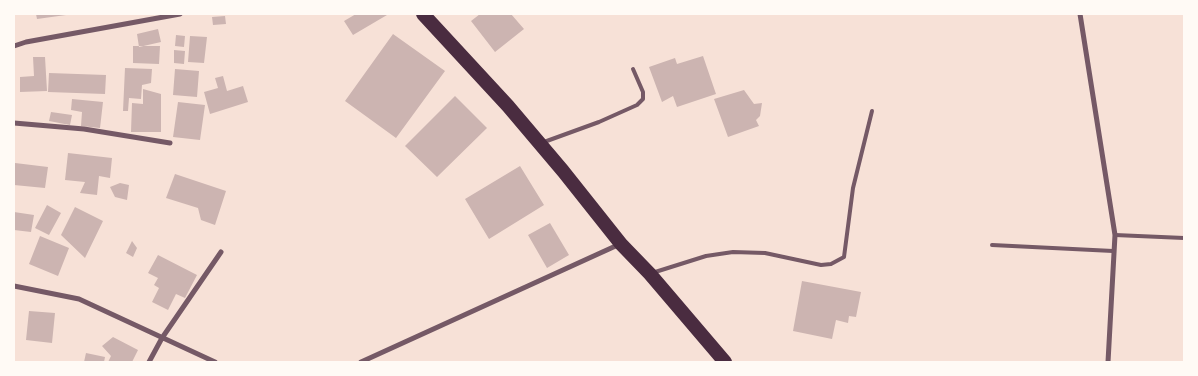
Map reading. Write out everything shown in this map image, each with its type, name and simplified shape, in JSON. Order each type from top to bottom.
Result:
[{"type":"highway","points":[[423,14],[508,106],[564,171],[621,244],[650,274],[725,362]]},
{"type":"street","points":[[14,46],[26,42],[180,14]]},
{"type":"street","points":[[1080,14],[1115,235],[1108,362]]},
{"type":"street","points":[[14,123],[84,129],[170,144]]},
{"type":"street","points":[[361,362],[621,244]]},
{"type":"street","points":[[148,362],[162,338],[221,252]]},
{"type":"street","points":[[14,286],[79,299],[216,362]]},
{"type":"lane","points":[[539,144],[599,122],[637,105],[643,99],[643,92],[633,69]]},
{"type":"lane","points":[[650,274],[706,256],[732,252],[765,253],[821,265],[831,264],[844,257],[853,188],[872,111]]},
{"type":"lane","points":[[1115,235],[1184,238]]},
{"type":"lane","points":[[992,245],[1113,251]]},
{"type":"building","points":[[36,14],[66,14],[66,15],[37,19]]},
{"type":"building","points":[[356,14],[387,15],[353,35],[344,21]]},
{"type":"building","points":[[480,14],[511,14],[524,29],[495,52],[471,21]]},
{"type":"building","points":[[225,16],[226,24],[213,25],[212,17]]},
{"type":"building","points":[[158,29],[161,42],[139,47],[137,34]]},
{"type":"building","points":[[393,34],[445,71],[396,138],[345,101]]},
{"type":"building","points":[[176,35],[185,36],[184,47],[175,46]]},
{"type":"building","points":[[190,36],[207,37],[204,63],[188,62]]},
{"type":"building","points":[[133,46],[160,46],[159,64],[133,63]]},
{"type":"building","points":[[174,50],[185,51],[184,64],[174,63]]},
{"type":"building","points":[[703,56],[716,94],[677,107],[673,96],[662,102],[649,67],[675,58],[677,64]]},
{"type":"building","points":[[33,57],[45,57],[47,91],[20,92],[20,77],[34,76]]},
{"type":"building","points":[[125,68],[152,69],[151,83],[142,85],[141,99],[129,98],[128,111],[123,111]]},
{"type":"building","points":[[175,69],[199,71],[197,97],[173,95]]},
{"type":"building","points":[[49,73],[106,75],[105,94],[48,92]]},
{"type":"building","points":[[223,76],[227,91],[243,86],[248,102],[210,114],[204,92],[218,88],[215,78]]},
{"type":"building","points":[[143,89],[161,94],[161,132],[131,132],[132,103],[143,104]]},
{"type":"building","points":[[744,90],[754,104],[762,103],[760,116],[756,120],[759,126],[728,137],[714,99]]},
{"type":"building","points":[[455,96],[487,128],[437,177],[405,146]]},
{"type":"building","points":[[72,99],[103,102],[100,128],[81,126],[82,112],[71,110]]},
{"type":"building","points":[[178,102],[205,105],[200,140],[173,137]]},
{"type":"building","points":[[51,112],[72,115],[70,125],[49,121]]},
{"type":"building","points":[[68,153],[112,158],[110,178],[99,176],[97,195],[80,193],[85,182],[65,180]]},
{"type":"building","points":[[15,163],[48,167],[45,188],[14,185]]},
{"type":"building","points":[[520,166],[544,205],[489,239],[465,199]]},
{"type":"building","points":[[175,174],[226,191],[215,225],[201,220],[198,208],[166,198]]},
{"type":"building","points":[[120,183],[129,185],[127,200],[115,197],[110,187]]},
{"type":"building","points":[[47,205],[61,213],[49,235],[35,228]]},
{"type":"building","points":[[75,207],[103,221],[85,258],[61,235]]},
{"type":"building","points":[[14,212],[34,215],[31,232],[14,230]]},
{"type":"building","points":[[550,223],[569,255],[547,268],[528,235]]},
{"type":"building","points":[[40,236],[69,248],[58,276],[29,264]]},
{"type":"building","points":[[132,241],[137,248],[133,257],[126,253]]},
{"type":"building","points":[[158,255],[197,275],[185,298],[176,294],[168,310],[152,302],[159,288],[154,285],[158,278],[148,273]]},
{"type":"building","points":[[802,281],[861,292],[856,317],[849,316],[848,323],[836,320],[832,339],[793,331]]},
{"type":"building","points":[[29,311],[55,313],[52,343],[26,340]]},
{"type":"building","points":[[113,337],[138,350],[132,362],[108,362],[111,356],[102,346]]},
{"type":"building","points":[[86,353],[105,357],[104,362],[84,362]]}]
